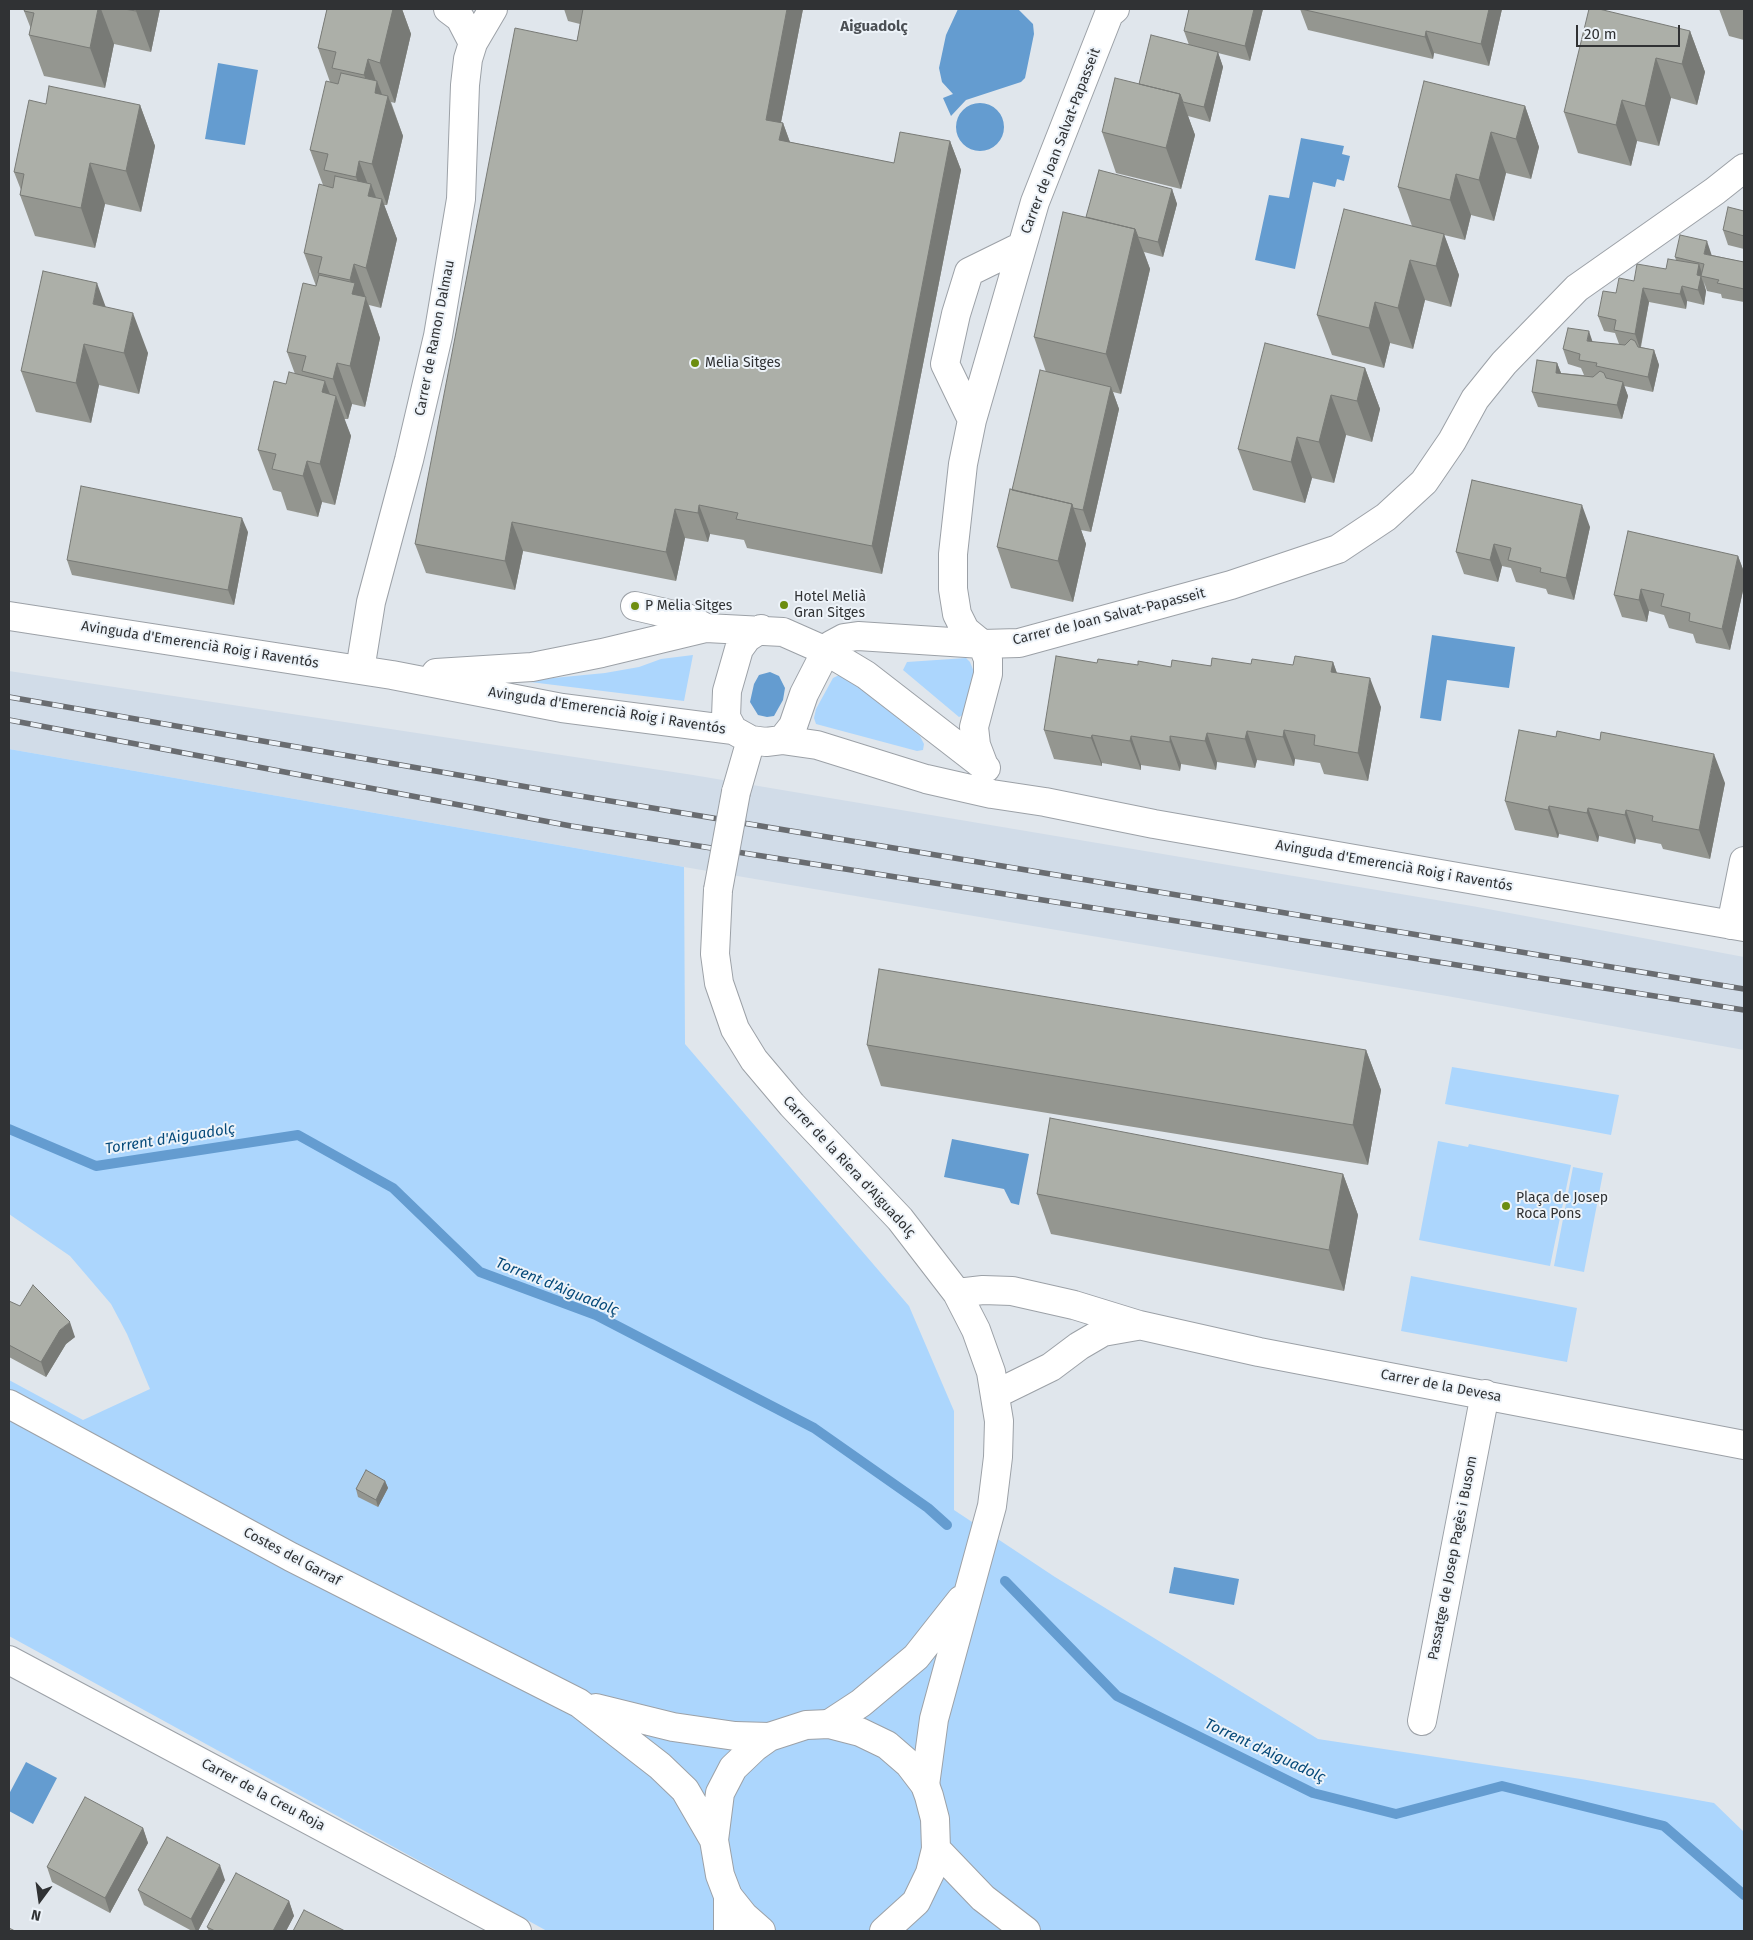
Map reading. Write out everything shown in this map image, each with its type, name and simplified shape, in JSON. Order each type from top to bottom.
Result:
[{"type":"street","points":[[448,9],[460,18],[473,43]]},
{"type":"street","name":"Carrer de Ramon Dalmau","points":[[360,670],[371,602],[409,460],[438,336],[461,198],[465,85],[473,43],[493,9]]},
{"type":"street","name":"Carrer de Joan Salvat-Papasseit","points":[[1109,10],[1035,202],[972,420],[963,464],[954,545],[952,589],[957,614],[965,630],[982,644],[1019,643],[1077,628],[1231,585],[1338,549],[1386,517],[1424,482],[1452,441],[1475,399],[1504,363],[1577,288],[1715,191],[1744,168]]},
{"type":"street","points":[[972,420],[945,364],[956,314],[969,272],[1022,246]]},
{"type":"street","points":[[634,606],[687,618],[706,628]]},
{"type":"street","name":"Avinguda d'Emerencià Roig i Raventós","points":[[9,616],[392,675],[562,708],[742,735]]},
{"type":"street","name":"Avinguda d'Emerencià Roig i Raventós","points":[[392,675],[532,666],[602,653],[706,628],[761,629]]},
{"type":"street","points":[[826,651],[797,637],[761,629],[747,638],[739,649],[734,663],[727,691],[726,717],[742,735],[766,742],[782,740],[793,726],[804,694],[826,651],[844,638],[858,636],[982,644],[988,659],[988,674],[974,727],[976,745],[984,766]]},
{"type":"street","name":"Avinguda d'Emerencià Roig i Raventós","points":[[826,651],[873,680],[1004,780],[1045,802]]},
{"type":"street","name":"Carrer de la Riera d'Aiguadolç","points":[[742,735],[736,792],[718,890],[715,954],[719,983],[735,1029],[754,1060],[792,1105],[900,1219],[957,1293],[976,1330],[991,1372],[996,1394],[999,1421],[998,1457],[992,1506],[934,1719],[925,1785]]},
{"type":"street","name":"Avinguda d'Emerencià Roig i Raventós","points":[[782,740],[834,750],[956,787],[1045,802],[1154,824],[1738,926]]},
{"type":"street","points":[[1738,926],[1744,861]]},
{"type":"street","name":"Carrer de la Devesa","points":[[957,1293],[983,1290],[1012,1291],[1074,1305],[1139,1325],[1259,1352],[1744,1445]]},
{"type":"street","name":"Carrer de la Devesa","points":[[996,1394],[1051,1367],[1079,1346],[1103,1332],[1139,1325]]},
{"type":"street","name":"Passatge de Josep Pagès i Busom","points":[[1422,1721],[1485,1394]]},
{"type":"street","name":"Costes del Garraf","points":[[9,1404],[291,1557],[579,1703]]},
{"type":"street","name":"Carrer de la Riera d'Aiguadolç","points":[[829,1724],[861,1704],[916,1657],[968,1591]]},
{"type":"street","name":"Carrer de la Creu Roja","points":[[9,1660],[517,1931]]},
{"type":"street","points":[[579,1703],[639,1720],[674,1727],[735,1736],[770,1737]]},
{"type":"street","points":[[579,1703],[645,1754],[685,1790],[714,1840]]},
{"type":"street","points":[[761,1931],[744,1916],[728,1896],[720,1876],[714,1840],[720,1792],[734,1768],[755,1747],[770,1737],[806,1725],[829,1724],[860,1732],[887,1745],[908,1764],[925,1785],[935,1819],[936,1849],[930,1873],[916,1902],[884,1931]]},
{"type":"street","points":[[936,1849],[983,1898],[1026,1931]]},
{"type":"street","points":[[728,1896],[728,1931]]},
{"type":"shaded area","points":[[958,9],[1018,9],[1033,24],[1034,34],[1025,78],[1021,82],[966,100],[951,116],[943,98],[953,94],[942,82],[939,68],[946,35]]},
{"type":"shaded area","points":[[218,63],[258,70],[245,145],[205,139]]},
{"type":"shaded area","points":[[975,103],[985,103],[997,110],[1004,122],[1004,132],[997,144],[985,151],[975,151],[967,147],[960,140],[956,132],[956,122],[960,114],[967,107]]},
{"type":"shaded area","points":[[1301,138],[1344,146],[1342,154],[1350,156],[1344,181],[1337,179],[1335,187],[1313,182],[1295,269],[1255,260],[1269,195],[1289,198]]},
{"type":"shaded area","points":[[1432,635],[1515,647],[1509,688],[1447,680],[1441,721],[1420,718]]},
{"type":"shaded area","points":[[693,655],[684,701],[522,681],[605,673],[639,667],[661,659]]},
{"type":"shaded area","points":[[966,658],[974,672],[963,715],[959,717],[903,670],[907,662]]},
{"type":"shaded area","points":[[9,671],[693,775],[1472,906],[1744,957],[1744,1050],[1447,996],[684,867],[9,749]]},
{"type":"shaded area","points":[[770,672],[779,676],[785,688],[783,700],[774,716],[767,717],[758,715],[750,702],[754,684],[759,675]]},
{"type":"shaded area","points":[[839,675],[845,676],[920,736],[924,744],[923,750],[917,751],[816,724],[814,718],[816,709],[833,678]]},
{"type":"shaded area","points":[[9,749],[684,867],[685,1044],[909,1306],[954,1411],[954,1510],[1055,1577],[1318,1739],[1581,1779],[1714,1803],[1744,1832],[1744,1931],[547,1931],[9,1636],[9,1380],[83,1420],[150,1389],[127,1334],[111,1304],[70,1256],[9,1214]]},
{"type":"shaded area","points":[[1452,1067],[1619,1095],[1611,1135],[1445,1104]]},
{"type":"shaded area","points":[[952,1139],[1029,1154],[1019,1205],[1011,1203],[1004,1189],[944,1177]]},
{"type":"shaded area","points":[[1438,1141],[1468,1147],[1469,1144],[1571,1165],[1550,1266],[1419,1240]]},
{"type":"shaded area","points":[[1573,1167],[1603,1173],[1584,1272],[1554,1266]]},
{"type":"shaded area","points":[[1411,1276],[1577,1308],[1567,1362],[1401,1331]]},
{"type":"shaded area","points":[[1174,1567],[1239,1579],[1234,1605],[1169,1593]]},
{"type":"shaded area","points":[[26,1762],[57,1778],[33,1824],[9,1811],[9,1794]]},
{"type":"building","points":[[25,9],[98,9],[90,48],[29,35],[34,13],[24,11]]},
{"type":"building","points":[[327,9],[393,9],[380,63],[368,59],[364,75],[332,68],[336,52],[318,48]]},
{"type":"building","name":"Melia Sitges","points":[[583,9],[787,9],[766,120],[783,123],[779,140],[894,163],[900,132],[950,141],[872,546],[736,519],[738,513],[699,505],[698,513],[675,509],[666,552],[512,522],[505,561],[415,544],[515,28],[577,41]]},
{"type":"building","points":[[1189,9],[1254,9],[1245,46],[1184,31]]},
{"type":"building","points":[[1301,9],[1489,9],[1481,44],[1426,31],[1425,37]]},
{"type":"building","points":[[1589,9],[1599,9],[1690,31],[1682,64],[1656,58],[1645,106],[1622,100],[1616,125],[1564,112]]},
{"type":"building","points":[[1151,35],[1218,52],[1204,107],[1183,102],[1180,94],[1139,84]]},
{"type":"building","points":[[341,73],[377,81],[375,93],[388,96],[372,164],[359,161],[356,177],[324,170],[328,154],[310,150],[326,81],[338,84]]},
{"type":"building","points":[[1115,78],[1180,94],[1166,148],[1102,132]]},
{"type":"building","points":[[1424,81],[1525,106],[1516,139],[1491,132],[1479,180],[1456,174],[1450,200],[1398,187]]},
{"type":"building","points":[[49,86],[140,105],[126,171],[90,163],[81,208],[20,195],[24,174],[14,172],[29,100],[46,104]]},
{"type":"building","points":[[1099,170],[1172,189],[1158,242],[1138,237],[1135,229],[1086,217]]},
{"type":"building","points":[[335,176],[371,184],[368,196],[382,199],[366,268],[354,264],[350,280],[318,273],[322,257],[304,253],[319,184],[333,188]]},
{"type":"building","points":[[1728,207],[1744,211],[1744,236],[1723,230]]},
{"type":"building","points":[[1344,209],[1444,234],[1436,266],[1410,260],[1398,308],[1375,302],[1369,328],[1317,315]]},
{"type":"building","points":[[1063,212],[1135,229],[1106,354],[1034,337]]},
{"type":"building","points":[[1680,235],[1707,241],[1704,254],[1744,262],[1744,289],[1717,283],[1719,280],[1701,276],[1704,264],[1675,257]]},
{"type":"building","points":[[1668,259],[1699,264],[1697,275],[1701,276],[1698,290],[1682,286],[1680,294],[1643,288],[1635,334],[1614,330],[1616,320],[1598,316],[1603,291],[1616,293],[1619,278],[1634,281],[1637,264],[1666,269]]},
{"type":"building","points":[[43,271],[97,283],[93,304],[133,313],[124,353],[84,344],[76,383],[21,371]]},
{"type":"building","points":[[319,275],[355,283],[352,294],[366,297],[350,366],[337,363],[333,379],[302,371],[306,356],[287,352],[303,283],[316,286]]},
{"type":"building","points":[[1568,328],[1589,331],[1587,341],[1625,345],[1631,339],[1635,341],[1638,347],[1654,350],[1648,377],[1596,366],[1597,363],[1579,360],[1580,354],[1563,349]]},
{"type":"building","points":[[1265,343],[1365,368],[1357,401],[1331,395],[1319,442],[1297,437],[1291,462],[1238,449]]},
{"type":"building","points":[[1537,360],[1557,363],[1556,373],[1593,377],[1600,371],[1604,373],[1606,378],[1623,382],[1617,405],[1532,392]]},
{"type":"building","points":[[1040,370],[1111,387],[1083,510],[1073,508],[1072,504],[1012,490]]},
{"type":"building","points":[[289,372],[325,381],[322,392],[336,396],[320,464],[307,461],[303,476],[272,469],[276,454],[258,450],[274,381],[286,384]]},
{"type":"building","points":[[1472,480],[1582,505],[1566,578],[1540,572],[1541,568],[1508,560],[1511,548],[1494,544],[1490,560],[1456,552]]},
{"type":"building","points":[[81,486],[242,518],[228,590],[67,560]]},
{"type":"building","points":[[1010,489],[1072,504],[1058,561],[997,547]]},
{"type":"building","points":[[1628,531],[1738,556],[1722,629],[1689,621],[1690,613],[1661,606],[1664,594],[1641,589],[1639,600],[1614,595]]},
{"type":"building","points":[[1056,656],[1097,663],[1098,659],[1138,665],[1138,661],[1171,667],[1172,660],[1211,666],[1212,658],[1251,664],[1252,659],[1293,665],[1295,656],[1333,662],[1331,672],[1370,678],[1358,753],[1314,745],[1315,735],[1284,730],[1283,737],[1247,731],[1245,739],[1207,733],[1205,741],[1170,736],[1170,742],[1131,736],[1130,741],[1092,735],[1091,738],[1044,730]]},
{"type":"building","points":[[1519,730],[1556,737],[1557,731],[1600,740],[1601,732],[1714,754],[1699,830],[1652,821],[1653,816],[1626,810],[1625,815],[1588,808],[1587,813],[1549,806],[1548,810],[1505,801]]},
{"type":"building","points":[[879,969],[1366,1050],[1353,1125],[867,1045]]},
{"type":"building","points":[[1050,1118],[1343,1174],[1329,1250],[1037,1194]]},
{"type":"building","points":[[33,1285],[70,1322],[60,1330],[41,1362],[9,1345],[9,1301],[20,1306]]},
{"type":"building","points":[[366,1470],[385,1481],[376,1500],[356,1489]]},
{"type":"building","points":[[85,1797],[143,1828],[105,1898],[47,1867]]},
{"type":"building","points":[[167,1837],[220,1865],[191,1919],[138,1890]]},
{"type":"building","points":[[236,1873],[289,1901],[273,1931],[215,1931],[207,1927]]},
{"type":"building","points":[[304,1910],[345,1931],[293,1931]]},
{"type":"waterway","name":"Torrent d'Aiguadolç","points":[[9,1129],[96,1166],[298,1135],[393,1188],[480,1272],[596,1315],[814,1428],[928,1508],[947,1525]]},
{"type":"waterway","name":"Torrent d'Aiguadolç","points":[[1005,1581],[1117,1696],[1313,1793],[1396,1814],[1502,1786],[1664,1826],[1744,1895]]},
{"type":"railway","points":[[9,697],[562,793],[1744,989]]},
{"type":"railway","points":[[9,720],[571,826],[1744,1010]]},
{"type":"place","name":"Melia Sitges","points":[[695,363]]},
{"type":"place","name":"Hotel Melià Gran Sitges","points":[[784,605]]},
{"type":"place","name":"P Melia Sitges","points":[[635,606]]},
{"type":"place","name":"Plaça de Josep Roca Pons","points":[[1506,1206]]},
{"type":"district","name":"Aiguadolç","points":[[874,27]]}]
